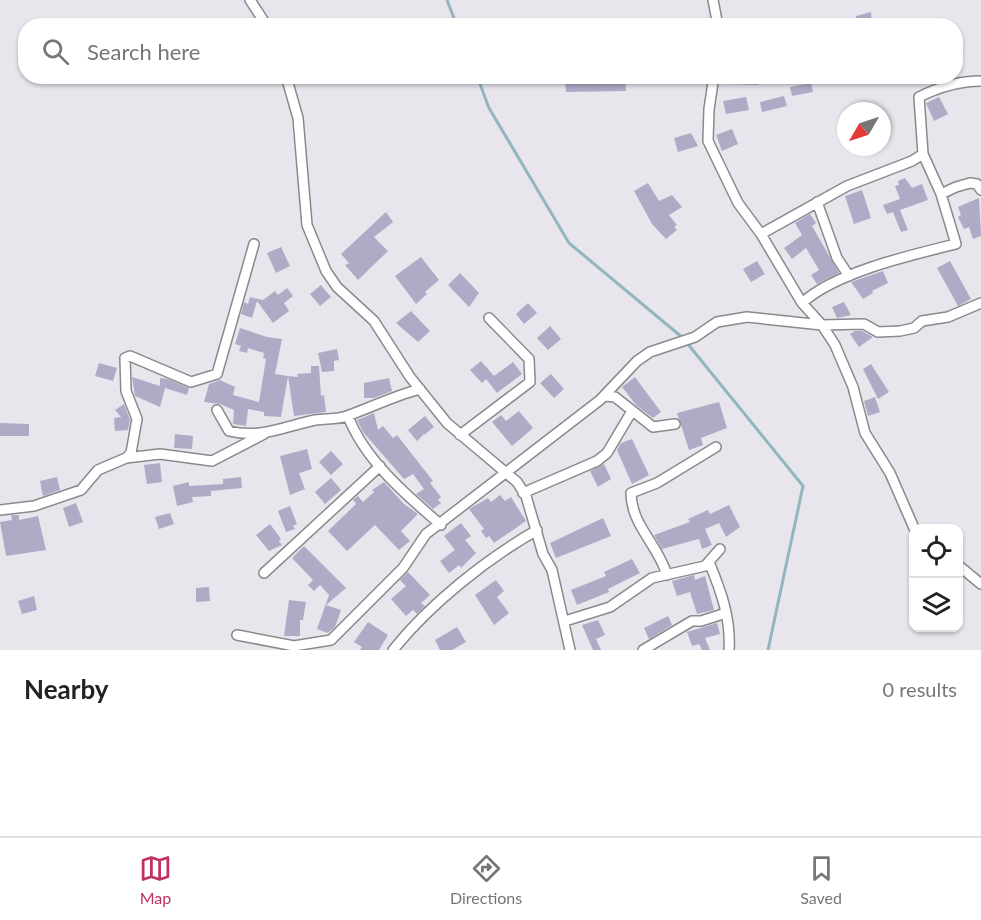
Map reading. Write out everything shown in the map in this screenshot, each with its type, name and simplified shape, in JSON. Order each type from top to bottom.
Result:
[{"type":"street","points":[[250,0],[262,18]]},
{"type":"street","points":[[714,2],[717,18]]},
{"type":"street","points":[[963,82],[981,81]]},
{"type":"street","points":[[288,84],[298,118],[307,225],[326,271],[337,288],[374,321],[420,389],[460,435],[517,482],[537,530],[543,554],[552,570],[570,650]]},
{"type":"street","points":[[713,84],[708,141],[738,203],[761,234],[802,303],[822,326],[846,367],[865,433],[890,473],[912,524]]},
{"type":"street","points":[[802,303],[817,290],[849,276],[928,249],[956,244],[941,194],[923,154],[919,97],[938,87],[952,84]]},
{"type":"street","points":[[761,234],[847,186],[912,161],[923,154]]},
{"type":"street","points":[[941,194],[970,183],[977,184],[981,190]]},
{"type":"street","points":[[817,202],[837,258],[849,276]]},
{"type":"street","points":[[126,458],[131,453],[137,419],[126,391],[125,358],[130,356],[191,382],[218,374],[254,244]]},
{"type":"street","points":[[237,636],[294,646],[332,639],[403,568],[426,534],[441,525],[506,474],[527,454],[605,396],[637,361],[650,352],[695,337],[717,322],[747,317],[822,326],[864,324],[878,333],[914,328],[922,321],[948,317],[981,303]]},
{"type":"street","points":[[460,435],[530,382],[529,359],[489,318]]},
{"type":"street","points":[[217,410],[229,431],[266,432],[294,428],[316,420],[348,416],[394,396],[420,389]]},
{"type":"street","points":[[605,396],[615,397],[653,427],[675,424]]},
{"type":"street","points":[[523,493],[597,461],[607,453],[632,411]]},
{"type":"street","points":[[348,416],[354,434],[380,466],[417,505],[441,525]]},
{"type":"street","points":[[0,510],[34,506],[81,490],[98,470],[126,458],[160,454],[212,461],[266,432]]},
{"type":"street","points":[[667,575],[662,558],[643,532],[631,504],[631,493],[657,483],[716,447]]},
{"type":"street","points":[[264,573],[380,466]]},
{"type":"street","points":[[393,650],[409,630],[500,551],[537,530]]},
{"type":"street","points":[[565,621],[610,607],[652,578],[705,566],[720,549]]},
{"type":"street","points":[[709,562],[723,596],[730,632],[729,650]]},
{"type":"street","points":[[963,569],[981,584]]},
{"type":"street","points":[[643,650],[692,621],[701,621],[726,613]]},
{"type":"building","points":[[871,12],[871,18],[856,18],[856,16]]},
{"type":"building","points":[[566,84],[626,84],[626,91],[566,92]]},
{"type":"building","points":[[811,84],[813,92],[792,96],[790,87]]},
{"type":"building","points":[[784,96],[787,106],[762,112],[760,102]]},
{"type":"building","points":[[746,97],[749,110],[726,114],[723,101]]},
{"type":"building","points":[[939,97],[948,114],[934,121],[926,103]]},
{"type":"building","points":[[732,129],[738,144],[722,151],[716,135]]},
{"type":"building","points":[[691,133],[698,146],[678,152],[674,138]]},
{"type":"building","points":[[905,178],[912,188],[922,184],[928,200],[900,210],[908,230],[901,232],[893,212],[887,214],[883,205],[900,199],[895,186],[899,185],[898,181]]},
{"type":"building","points":[[648,183],[659,201],[672,195],[682,207],[669,215],[677,225],[674,227],[677,230],[666,239],[652,224],[634,191]]},
{"type":"building","points":[[862,190],[871,218],[854,224],[845,196]]},
{"type":"building","points":[[979,198],[981,236],[973,239],[969,227],[964,229],[958,217],[961,215],[958,207]]},
{"type":"building","points":[[386,212],[393,222],[374,237],[388,251],[358,280],[345,265],[349,263],[341,254]]},
{"type":"building","points":[[810,214],[816,223],[812,226],[839,273],[817,284],[811,275],[819,270],[806,248],[792,259],[784,248],[802,235],[795,223]]},
{"type":"building","points":[[281,247],[290,266],[276,273],[267,253]]},
{"type":"building","points":[[421,257],[439,280],[425,292],[427,294],[416,304],[395,276]]},
{"type":"building","points":[[757,261],[765,274],[751,282],[743,269]]},
{"type":"building","points":[[950,261],[971,299],[958,306],[937,268]]},
{"type":"building","points":[[883,271],[888,283],[872,291],[873,293],[863,299],[851,282]]},
{"type":"building","points":[[460,273],[479,293],[469,307],[448,285]]},
{"type":"building","points":[[321,285],[331,297],[320,306],[310,294]]},
{"type":"building","points":[[287,288],[293,296],[284,303],[289,311],[273,323],[257,301],[252,318],[241,314],[244,302],[248,304],[250,297],[263,300],[275,291],[278,295]]},
{"type":"building","points":[[844,302],[851,315],[837,318],[832,307]]},
{"type":"building","points":[[528,303],[537,313],[524,324],[516,314]]},
{"type":"building","points":[[411,311],[430,331],[418,342],[396,323]]},
{"type":"building","points":[[550,326],[561,339],[548,350],[537,338]]},
{"type":"building","points":[[240,328],[267,337],[282,339],[275,374],[288,376],[281,417],[264,416],[264,412],[248,409],[246,426],[233,424],[234,410],[220,404],[204,402],[209,384],[220,380],[235,387],[233,395],[259,402],[266,359],[263,358],[264,353],[248,348],[247,353],[239,351],[241,346],[235,344]]},
{"type":"building","points":[[862,331],[873,337],[859,347],[850,334]]},
{"type":"building","points":[[337,349],[339,360],[334,361],[334,371],[322,372],[318,353]]},
{"type":"building","points":[[481,361],[494,376],[513,362],[522,374],[497,393],[486,379],[482,383],[470,370]]},
{"type":"building","points":[[99,363],[117,368],[113,381],[95,376]]},
{"type":"building","points":[[871,364],[889,392],[878,399],[863,369]]},
{"type":"building","points":[[311,366],[319,366],[321,396],[324,395],[326,412],[294,416],[288,376],[298,377],[297,374],[311,373]]},
{"type":"building","points":[[551,374],[564,389],[554,398],[540,383]]},
{"type":"building","points":[[132,377],[160,386],[160,378],[168,379],[189,388],[187,395],[165,388],[160,407],[135,396]]},
{"type":"building","points":[[635,377],[661,412],[653,418],[636,405],[622,387]]},
{"type":"building","points":[[389,378],[392,391],[374,398],[364,398],[364,383]]},
{"type":"building","points":[[875,397],[880,412],[868,416],[864,401]]},
{"type":"building","points":[[719,402],[727,428],[701,438],[703,445],[689,450],[677,413]]},
{"type":"building","points":[[124,404],[130,420],[128,430],[115,431],[114,418],[121,417],[115,410]]},
{"type":"building","points":[[519,411],[533,428],[512,446],[492,422],[501,415],[506,421]]},
{"type":"building","points":[[374,413],[378,430],[383,426],[393,438],[397,435],[433,481],[430,483],[441,497],[438,500],[441,503],[433,509],[416,494],[424,489],[413,474],[404,479],[363,432],[357,420]]},
{"type":"building","points":[[425,416],[434,427],[424,435],[422,433],[423,435],[417,441],[408,430]]},
{"type":"building","points":[[0,423],[29,424],[29,436],[0,436]]},
{"type":"building","points":[[175,434],[193,436],[192,449],[174,448]]},
{"type":"building","points":[[632,439],[649,475],[632,484],[617,450],[621,443]]},
{"type":"building","points":[[307,449],[312,469],[299,473],[305,489],[290,495],[280,456]]},
{"type":"building","points":[[331,451],[343,464],[331,475],[319,462]]},
{"type":"building","points":[[160,463],[162,482],[147,484],[144,465]]},
{"type":"building","points":[[604,464],[611,479],[598,487],[590,471]]},
{"type":"building","points":[[57,477],[60,490],[43,496],[40,481]]},
{"type":"building","points":[[241,477],[242,488],[211,491],[211,496],[192,497],[193,502],[177,506],[173,486],[189,482],[189,486],[223,484],[223,479]]},
{"type":"building","points":[[331,478],[341,490],[325,504],[315,492]]},
{"type":"building","points":[[384,482],[404,504],[418,514],[401,531],[410,541],[399,550],[375,525],[347,551],[328,531],[356,504],[353,500],[358,496],[363,502],[374,492],[372,490]]},
{"type":"building","points":[[500,495],[505,501],[511,497],[526,521],[494,543],[489,536],[486,538],[481,531],[484,529],[469,509],[488,498],[491,502]]},
{"type":"building","points":[[76,503],[83,522],[69,527],[63,508]]},
{"type":"building","points":[[729,505],[740,527],[726,537],[719,523],[705,529],[712,545],[702,549],[699,539],[662,549],[654,535],[690,522],[688,519],[708,510],[710,514]]},
{"type":"building","points":[[290,506],[297,524],[293,526],[295,529],[286,532],[278,511]]},
{"type":"building","points":[[170,513],[174,524],[159,529],[155,517]]},
{"type":"building","points":[[11,515],[19,515],[19,520],[38,516],[46,550],[6,556],[0,522],[12,520]]},
{"type":"building","points":[[603,518],[611,536],[556,558],[550,543]]},
{"type":"building","points":[[461,523],[471,536],[465,540],[476,553],[461,568],[459,565],[449,573],[440,561],[455,550],[444,536]]},
{"type":"building","points":[[270,524],[281,539],[279,541],[282,545],[269,551],[256,535]]},
{"type":"building","points":[[304,546],[346,588],[326,605],[341,610],[335,627],[328,633],[317,629],[329,595],[320,585],[314,591],[308,585],[313,580],[292,558]]},
{"type":"building","points":[[632,559],[640,573],[608,589],[609,592],[577,605],[571,590],[606,576],[604,572]]},
{"type":"building","points":[[408,572],[430,595],[421,603],[425,606],[417,614],[413,610],[406,616],[391,599],[406,586],[400,580]]},
{"type":"building","points":[[694,575],[695,580],[705,576],[714,610],[697,614],[690,592],[677,596],[672,581]]},
{"type":"building","points":[[496,580],[504,591],[497,597],[509,613],[494,625],[475,595]]},
{"type":"building","points":[[209,587],[210,601],[196,602],[196,588]]},
{"type":"building","points":[[34,596],[37,610],[22,614],[18,601]]},
{"type":"building","points":[[289,600],[306,602],[303,620],[300,620],[300,636],[284,636]]},
{"type":"building","points":[[668,616],[672,625],[649,639],[644,628]]},
{"type":"building","points":[[598,620],[605,635],[596,639],[601,650],[593,650],[582,625]]},
{"type":"building","points":[[368,622],[388,635],[379,650],[360,650],[362,647],[354,642]]},
{"type":"building","points":[[717,623],[720,634],[705,638],[710,650],[702,650],[699,644],[692,646],[687,632]]},
{"type":"building","points":[[457,627],[466,642],[452,650],[440,650],[435,640]]},
{"type":"waterway","points":[[447,0],[454,18]]},
{"type":"waterway","points":[[480,84],[489,108],[569,243],[683,338]]},
{"type":"waterway","points":[[687,343],[803,486],[768,650]]}]
